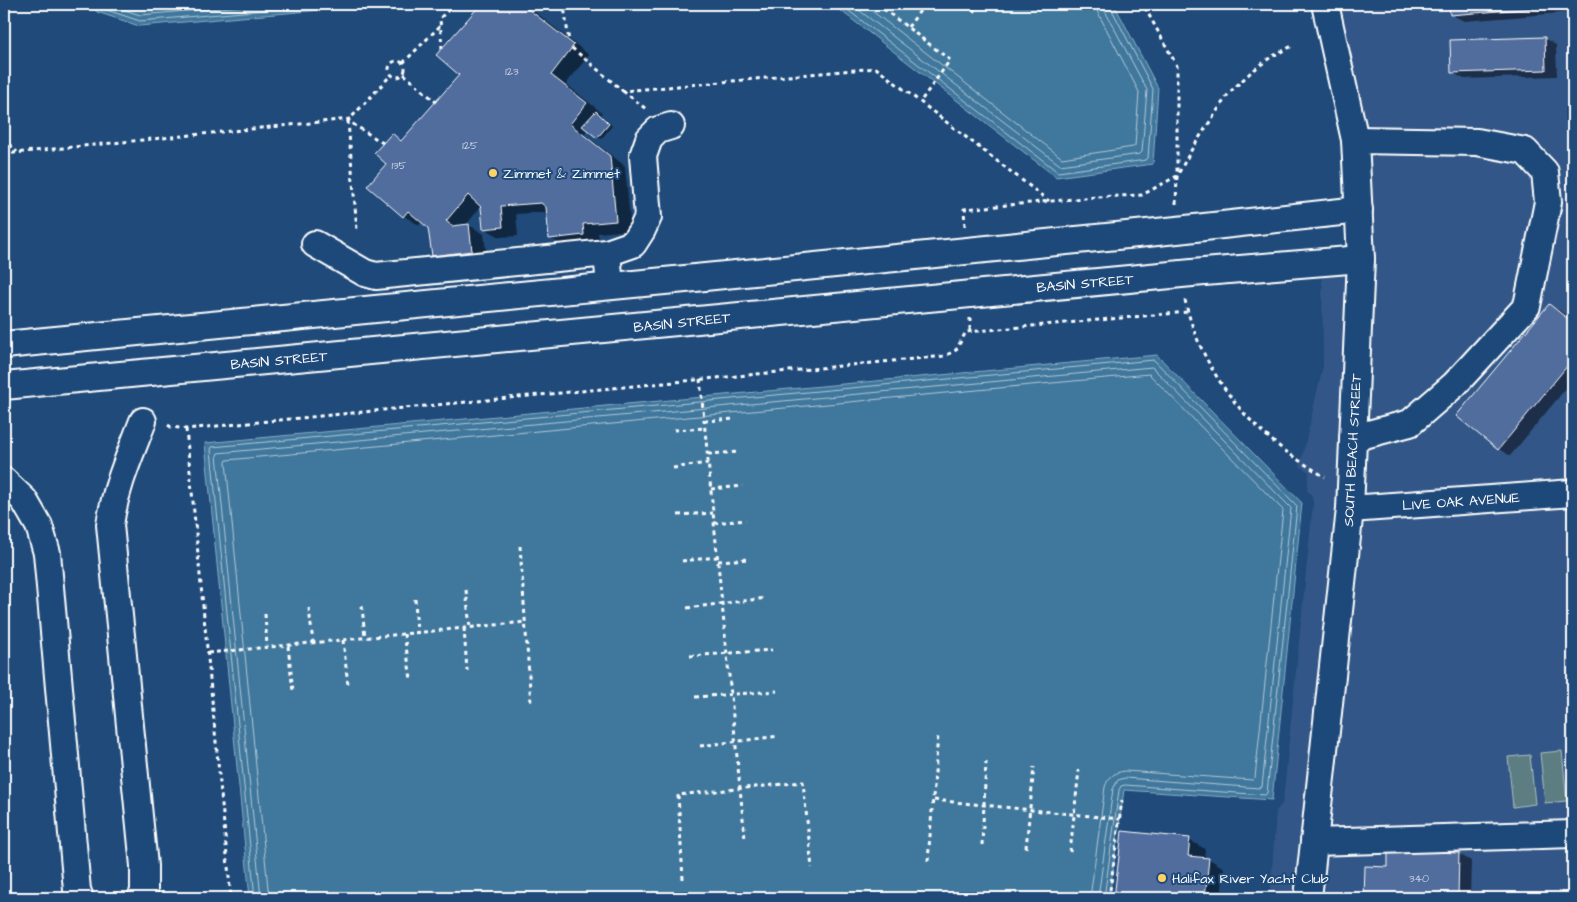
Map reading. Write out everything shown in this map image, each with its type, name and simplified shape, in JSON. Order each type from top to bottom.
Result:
[{"type":"street","name":"SOUTH BEACH STREET","points":[[1308,898],[1350,509],[1361,259],[1355,140],[1325,4]]},
{"type":"street","points":[[315,244],[365,272],[376,276],[607,254],[633,244],[642,230],[648,217],[643,156],[649,140],[658,130],[671,126]]},
{"type":"street","points":[[1353,438],[1410,423],[1455,384],[1527,306],[1548,202],[1545,172],[1525,151],[1477,142],[1355,140]]},
{"type":"street","points":[[4,344],[606,287],[1360,210]]},
{"type":"street","points":[[607,254],[608,329]]},
{"type":"street","points":[[930,254],[936,297]]},
{"type":"street","name":"BASIN STREET","points":[[4,386],[1192,273],[1361,259]]},
{"type":"street","points":[[446,269],[457,343]]},
{"type":"street","points":[[214,325],[221,366]]},
{"type":"street","points":[[141,898],[144,892],[144,866],[110,525],[118,485],[154,422]]},
{"type":"street","points":[[4,481],[24,500],[39,526],[47,553],[77,890],[80,898]]},
{"type":"street","name":"LIVE OAK AVENUE","points":[[1350,509],[1573,493]]},
{"type":"street","points":[[1314,842],[1573,834]]},
{"type":"path","points":[[442,49],[440,18],[455,4]]},
{"type":"path","points":[[878,4],[950,60],[920,102]]},
{"type":"path","points":[[908,27],[925,4]]},
{"type":"path","points":[[957,4],[974,11],[977,4]]},
{"type":"path","points":[[1143,4],[1177,66],[1176,205]]},
{"type":"path","points":[[562,5],[569,42]]},
{"type":"path","points":[[403,64],[440,26]]},
{"type":"path","points":[[964,209],[1142,195],[1177,176],[1203,131],[1229,93],[1250,73],[1271,57],[1294,45]]},
{"type":"path","points":[[572,48],[623,91],[876,68],[1049,201]]},
{"type":"path","points":[[399,61],[405,68],[404,74],[396,77],[391,75],[388,68],[391,63],[399,61]]},
{"type":"path","points":[[404,74],[436,102]]},
{"type":"path","points":[[357,230],[349,120],[391,75]]},
{"type":"path","points":[[645,115],[649,112]]},
{"type":"path","points":[[4,154],[349,120],[383,143]]},
{"type":"path","points":[[4,138],[17,153]]},
{"type":"path","points":[[1184,295],[1197,338],[1213,371],[1230,398],[1252,423],[1275,443],[1326,477]]},
{"type":"path","points":[[154,422],[186,429],[945,356],[956,350],[966,332],[1188,312]]},
{"type":"path","points":[[700,379],[745,839]]},
{"type":"path","points":[[704,421],[736,419]]},
{"type":"path","points":[[674,430],[705,428]]},
{"type":"path","points":[[186,429],[231,898]]},
{"type":"path","points":[[708,454],[739,452]]},
{"type":"path","points":[[673,468],[708,463]]},
{"type":"path","points":[[711,488],[742,486]]},
{"type":"path","points":[[678,515],[713,513]]},
{"type":"path","points":[[714,523],[746,520]]},
{"type":"path","points":[[520,546],[531,704]]},
{"type":"path","points":[[682,561],[749,559]]},
{"type":"path","points":[[466,590],[470,628]]},
{"type":"path","points":[[687,608],[766,598]]},
{"type":"path","points":[[414,599],[417,633]]},
{"type":"path","points":[[362,606],[366,638]]},
{"type":"path","points":[[309,608],[313,643]]},
{"type":"path","points":[[265,614],[267,647]]},
{"type":"path","points":[[208,654],[526,622]]},
{"type":"path","points":[[464,628],[467,671]]},
{"type":"path","points":[[404,634],[411,679]]},
{"type":"path","points":[[343,640],[348,685]]},
{"type":"path","points":[[288,646],[293,691]]},
{"type":"path","points":[[690,656],[772,650]]},
{"type":"path","points":[[695,697],[777,691]]},
{"type":"path","points":[[928,861],[938,735]]},
{"type":"path","points":[[700,746],[779,736]]},
{"type":"path","points":[[982,845],[986,762]]},
{"type":"path","points":[[1026,848],[1034,767]]},
{"type":"path","points":[[1070,852],[1079,770]]},
{"type":"path","points":[[683,879],[678,795],[803,782],[812,868]]},
{"type":"path","points":[[934,800],[1120,819]]},
{"type":"path","points":[[1109,898],[1122,800]]},
{"type":"shaded area","points":[[1339,4],[1573,4],[1573,478],[1363,493],[1374,272],[1372,194],[1368,138]]},
{"type":"shaded area","points":[[1347,275],[1337,509],[1296,898],[1270,898],[1276,811],[1283,800],[1313,503],[1312,496],[1307,490],[1309,472],[1300,466],[1323,366],[1322,276]]},
{"type":"shaded area","points":[[1573,507],[1573,898],[1321,898],[1361,522]]},
{"type":"green space","points":[[1562,751],[1567,801],[1545,803],[1540,753]]},
{"type":"green space","points":[[1530,755],[1535,804],[1513,807],[1508,757]]},
{"type":"water","points":[[91,4],[389,4],[139,26],[97,12]]},
{"type":"water","points":[[832,4],[1114,4],[1158,88],[1153,164],[1056,177]]},
{"type":"water","points":[[1157,355],[1302,503],[1272,800],[1124,790],[1109,898],[250,898],[205,443]]},
{"type":"building","points":[[481,4],[522,4],[574,45],[551,75],[587,103],[570,124],[610,156],[616,221],[583,224],[584,235],[549,239],[546,207],[541,203],[501,206],[503,227],[483,229],[481,207],[468,195],[446,221],[452,226],[469,224],[472,251],[432,256],[428,228],[408,211],[403,217],[367,186],[386,164],[374,153],[392,133],[401,141],[459,75],[436,55]]},
{"type":"building","points":[[1449,4],[1573,4],[1573,5],[1450,15]]},
{"type":"building","points":[[1545,37],[1546,70],[1451,73],[1450,40]]},
{"type":"building","points":[[596,111],[609,124],[597,138],[582,126]]},
{"type":"building","points":[[1549,304],[1573,323],[1573,359],[1498,450],[1456,416]]},
{"type":"building","name":"Halifax River Yacht Club","points":[[1122,831],[1190,838],[1188,856],[1209,858],[1205,898],[1114,898]]},
{"type":"building","points":[[1388,850],[1459,853],[1458,898],[1364,898],[1365,866],[1388,867]]},
{"type":"place","name":"Zimmet & Zimmet","points":[[493,173]]},
{"type":"place","name":"Halifax River Yacht Club","points":[[1162,878]]}]
